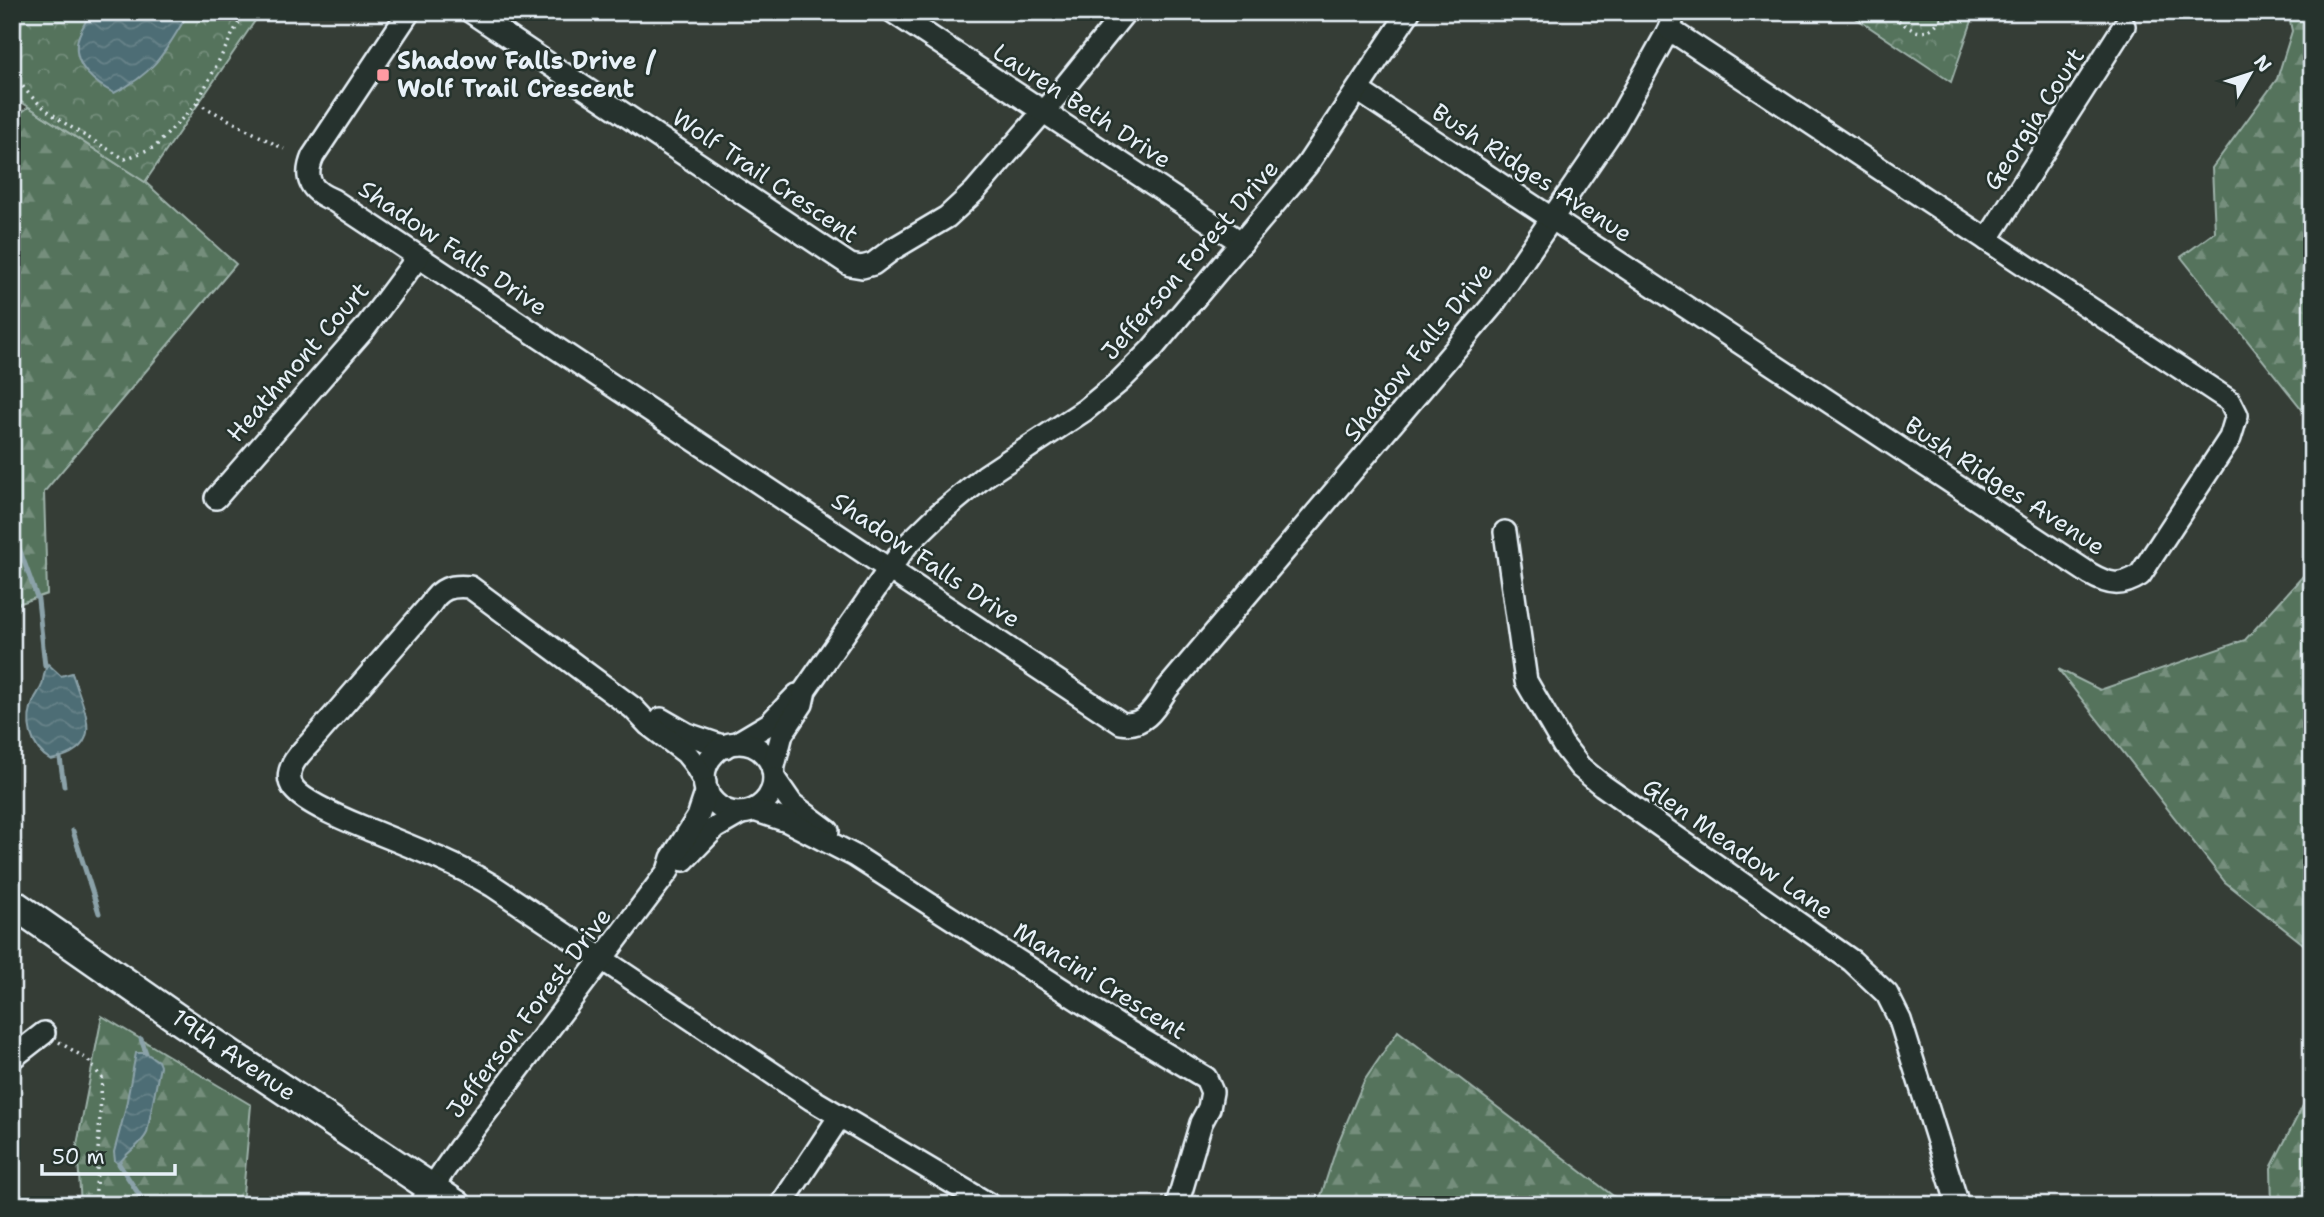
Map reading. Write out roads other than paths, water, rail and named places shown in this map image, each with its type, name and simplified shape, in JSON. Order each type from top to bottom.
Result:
[{"type":"main road","name":"19th Avenue","points":[[12,903],[426,1196],[457,1205]]},
{"type":"street","name":"Shadow Falls Drive","points":[[409,12],[313,156],[307,169],[310,181],[319,194],[333,200],[1121,723],[1131,725],[1138,723],[1154,709],[1167,689],[1447,363],[1511,281],[1615,126],[1672,21]]},
{"type":"street","name":"Wolf Trail Crescent","points":[[471,12],[850,265],[862,267],[873,264],[947,217],[974,192],[1125,12]]},
{"type":"street","name":"Lauren Beth Drive","points":[[893,12],[1242,243]]},
{"type":"street","name":"Jefferson Forest Drive","points":[[773,774],[782,734],[802,704],[805,690],[907,545],[960,495],[1085,410],[1119,382],[1151,350],[1307,165],[1359,91],[1409,12]]},
{"type":"street","name":"Bush Ridges Avenue","points":[[1359,91],[2090,574],[2116,585],[2129,582],[2140,575],[2230,438],[2237,415],[2230,401],[1987,240],[1672,21]]},
{"type":"street","name":"Georgia Court","points":[[1987,240],[2124,26]]},
{"type":"street","name":"Heathmont Court","points":[[216,498],[365,328],[418,257]]},
{"type":"street","name":"Glen Meadow Lane","points":[[1505,532],[1526,681],[1563,745],[1580,766],[1602,785],[1853,961],[1887,994],[1900,1020],[1958,1205]]},
{"type":"street","points":[[633,708],[654,715],[687,734],[757,749],[765,756],[773,774],[770,794],[760,806],[747,811],[722,808],[715,803],[694,762],[686,753],[649,725],[633,708],[470,587],[454,585],[438,592],[430,605],[295,757],[289,777],[294,789],[332,814],[468,871],[840,1116],[990,1205]]},
{"type":"street","name":"Jefferson Forest Drive","points":[[731,745],[769,724],[793,697],[805,690]]},
{"type":"street","points":[[706,786],[708,763],[716,752],[731,745]]},
{"type":"street","name":"Mancini Crescent","points":[[773,774],[792,804],[830,832],[855,856]]},
{"type":"street","name":"Jefferson Forest Drive","points":[[426,1196],[668,871],[672,858],[698,817],[706,786]]},
{"type":"street","name":"Jefferson Forest Drive","points":[[668,871],[680,865],[715,828],[747,811]]},
{"type":"street","name":"Mancini Crescent","points":[[747,811],[787,821],[855,856],[1119,1026],[1206,1078],[1212,1092],[1209,1108],[1201,1123],[1177,1205]]},
{"type":"street","points":[[12,1058],[44,1033]]},
{"type":"street","points":[[781,1205],[840,1116]]},
{"type":"water","points":[[90,12],[189,12],[150,69],[114,93],[94,80],[79,60],[78,39]]},
{"type":"water","points":[[48,664],[61,676],[72,673],[86,715],[87,727],[86,738],[80,747],[51,760],[38,749],[29,725],[31,708]]},
{"type":"water","points":[[136,1053],[146,1053],[158,1061],[160,1066],[147,1133],[119,1164],[115,1161],[114,1152]]},
{"type":"waterway","points":[[12,538],[18,545],[38,600],[45,666]]},
{"type":"waterway","points":[[60,758],[64,786]]},
{"type":"waterway","points":[[73,831],[99,913]]},
{"type":"waterway","points":[[141,1039],[146,1053]]},
{"type":"waterway","points":[[119,1164],[146,1205]]},
{"type":"place","name":"Shadow Falls Drive / Wolf Trail Crescent","points":[[383,75]]}]
